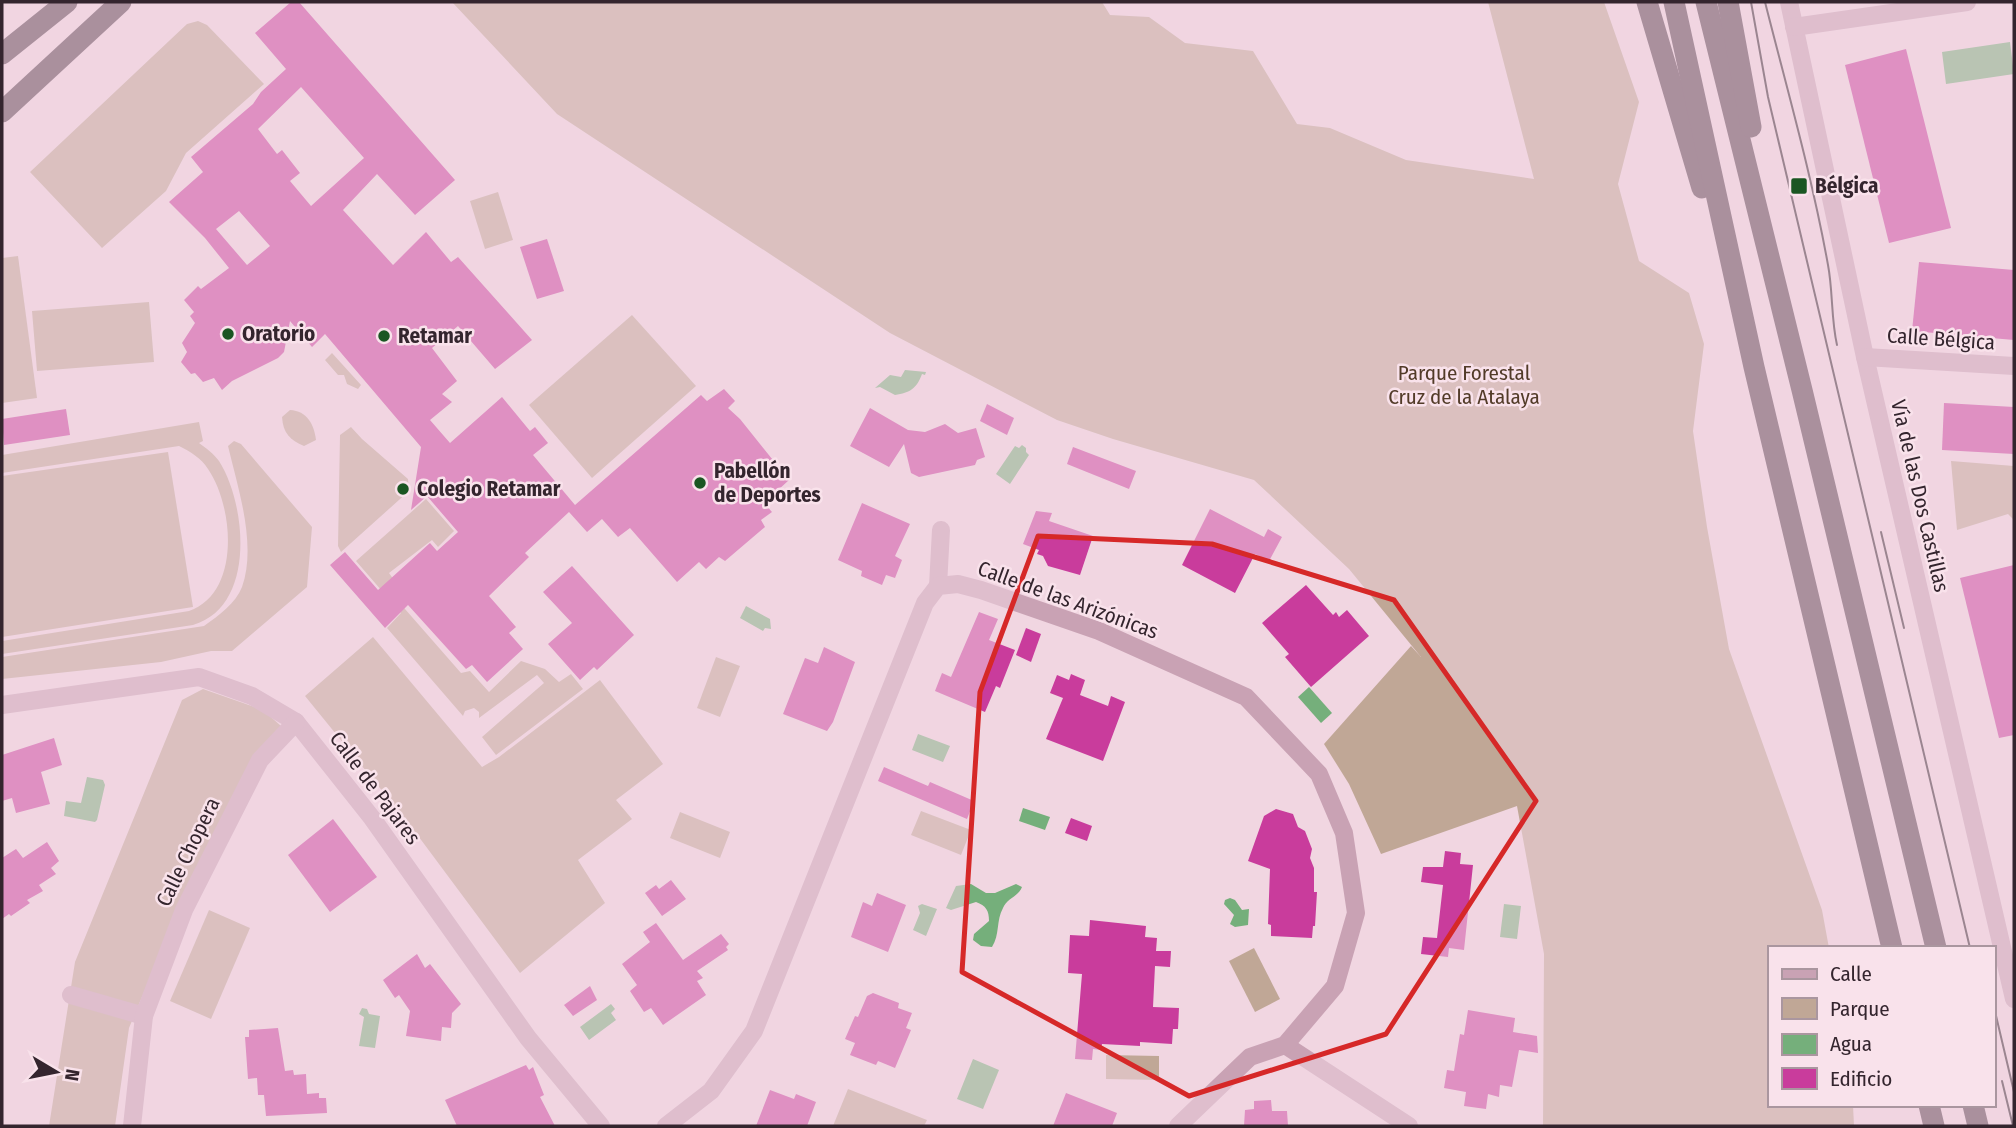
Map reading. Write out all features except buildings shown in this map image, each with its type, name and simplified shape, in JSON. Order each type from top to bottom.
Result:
[{"type":"highway","points":[[2,54],[68,2]]},
{"type":"highway","points":[[2,112],[121,2]]},
{"type":"highway","points":[[1647,2],[1754,367]]},
{"type":"highway","points":[[1674,2],[1754,367],[1892,946]]},
{"type":"highway","points":[[1706,2],[1936,946]]},
{"type":"highway","points":[[1728,2],[1802,390]]},
{"type":"highway","points":[[1929,1107],[1934,1126]]},
{"type":"highway","points":[[1974,1107],[1979,1126]]},
{"type":"street","name":"Vía de las Dos Castillas","points":[[1788,2],[1865,357],[2014,999]]},
{"type":"street","points":[[1794,27],[1967,2]]},
{"type":"street","name":"Calle Bélgica","points":[[1865,357],[2014,366]]},
{"type":"street","points":[[666,1126],[711,1091],[754,1031],[925,603],[938,586],[941,530]]},
{"type":"street","name":"Calle de las Arizónicas","points":[[938,586],[958,584],[981,590],[1099,631],[1246,697],[1319,774],[1344,833],[1356,914],[1335,986],[1285,1045]]},
{"type":"street","name":"Calle de Pajares","points":[[2,705],[199,677],[253,696],[296,722],[372,818],[528,1038],[601,1126]]},
{"type":"street","name":"Calle Chopera","points":[[132,1126],[144,1016],[184,910],[260,760],[296,722]]},
{"type":"street","points":[[71,995],[144,1016]]},
{"type":"street","points":[[1178,1126],[1250,1057],[1285,1045],[1409,1126]]},
{"type":"highlighted area","points":[[1038,536],[1212,544],[1394,600],[1536,801],[1386,1034],[1189,1096],[962,972],[980,692]]},
{"type":"green space","name":"Parque Forestal Cruz de la Atalaya","points":[[452,2],[1102,2],[1110,15],[1149,17],[1185,43],[1253,51],[1297,124],[1330,128],[1406,160],[1534,179],[1488,2],[1604,2],[1639,102],[1618,184],[1639,261],[1689,293],[1704,344],[1693,431],[1729,649],[1822,910],[1829,946],[1768,946],[1768,1107],[1853,1107],[1854,1126],[1543,1126],[1544,954],[1517,806],[1381,854],[1349,784],[1324,744],[1411,646],[1421,657],[1349,569],[1254,480],[1057,420],[890,333],[557,114]]},
{"type":"green space","points":[[198,21],[207,25],[264,84],[186,153],[166,191],[102,248],[30,172],[187,24]]},
{"type":"green space","points":[[498,192],[513,240],[485,249],[470,201]]},
{"type":"green space","points":[[18,256],[37,398],[2,403],[2,258]]},
{"type":"green space","points":[[149,302],[154,362],[37,371],[32,311]]},
{"type":"green space","points":[[632,315],[696,386],[592,478],[529,405]]},
{"type":"green space","points":[[332,353],[361,385],[358,389],[347,384],[344,375],[338,375],[325,360]]},
{"type":"green space","points":[[290,410],[309,419],[316,440],[304,446],[288,435],[282,417]]},
{"type":"green space","points":[[199,422],[203,441],[199,443],[217,458],[229,480],[240,527],[236,577],[228,598],[213,615],[193,625],[2,654],[2,641],[189,611],[206,601],[218,587],[228,548],[227,526],[217,485],[202,462],[179,446],[2,473],[2,455]]},
{"type":"green space","points":[[351,427],[408,479],[409,491],[341,552],[338,546],[340,435]]},
{"type":"green space","points":[[234,441],[241,444],[312,527],[307,587],[232,651],[211,651],[161,662],[2,679],[2,657],[204,626],[231,604],[242,587],[248,553],[241,498],[228,446]]},
{"type":"green space","points":[[168,452],[193,607],[2,637],[2,476]]},
{"type":"green space","points":[[1951,461],[2014,466],[2014,520],[2008,514],[1957,530]]},
{"type":"green space","points":[[426,499],[454,531],[438,547],[432,540],[389,573],[404,594],[398,601],[461,673],[470,671],[489,692],[521,661],[545,669],[559,682],[571,674],[583,689],[496,755],[482,737],[544,683],[537,675],[479,718],[479,712],[474,708],[465,711],[463,716],[387,628],[401,613],[356,561]]},
{"type":"green space","points":[[373,637],[482,767],[600,680],[663,764],[616,800],[632,819],[578,860],[605,903],[520,973],[410,825],[305,696]]},
{"type":"green space","points":[[716,657],[740,666],[720,717],[697,708]]},
{"type":"green space","points":[[203,689],[263,710],[281,726],[183,899],[129,1028],[115,1126],[49,1126],[75,962],[182,700]]},
{"type":"green space","points":[[921,811],[971,830],[961,855],[911,835]]},
{"type":"green space","points":[[680,812],[730,832],[720,858],[670,838]]},
{"type":"green space","points":[[209,910],[250,928],[211,1019],[170,1001]]},
{"type":"green space","points":[[1254,948],[1280,999],[1255,1012],[1229,961]]},
{"type":"green space","points":[[1106,1055],[1159,1056],[1159,1080],[1106,1079]]},
{"type":"green space","points":[[848,1089],[927,1120],[924,1126],[833,1126]]},
{"type":"water","points":[[2010,42],[2014,74],[1946,84],[1942,52]]},
{"type":"water","points":[[905,370],[926,372],[912,389],[905,393],[895,395],[880,387],[875,388],[890,375],[901,377]]},
{"type":"water","points":[[1022,445],[1029,455],[1010,484],[996,474],[1015,446],[1019,448]]},
{"type":"water","points":[[746,606],[770,619],[771,629],[765,628],[763,631],[740,618]]},
{"type":"water","points":[[1309,687],[1332,713],[1321,723],[1298,697]]},
{"type":"water","points":[[918,734],[950,746],[943,762],[912,750]]},
{"type":"water","points":[[87,777],[103,780],[105,785],[95,822],[64,816],[66,801],[81,803]]},
{"type":"water","points":[[1023,808],[1050,817],[1045,830],[1019,821]]},
{"type":"water","points":[[971,884],[986,893],[995,893],[1016,884],[1022,887],[1003,908],[992,947],[981,946],[973,940],[974,934],[989,921],[985,907],[976,902],[951,910],[946,908],[956,886]]},
{"type":"water","points":[[1225,900],[1235,900],[1242,910],[1249,909],[1248,925],[1235,927],[1230,924],[1234,915],[1224,904]]},
{"type":"water","points":[[922,904],[937,909],[926,936],[913,930],[920,913],[918,906]]},
{"type":"water","points":[[1504,904],[1521,906],[1517,939],[1500,937]]},
{"type":"water","points":[[611,1004],[615,1009],[611,1013],[616,1020],[589,1040],[580,1027]]},
{"type":"water","points":[[362,1008],[367,1009],[369,1014],[380,1016],[375,1048],[359,1046],[364,1017],[359,1014]]},
{"type":"water","points":[[973,1059],[999,1070],[983,1109],[957,1099]]},
{"type":"tram line","points":[[1751,2],[1768,97],[1970,946]]},
{"type":"tram line","points":[[1765,2],[1822,232],[1830,275],[1837,345]]},
{"type":"tram line","points":[[1881,532],[1904,628]]},
{"type":"tram line","points":[[1995,1011],[2014,1092]]},
{"type":"tram line","points":[[2002,1081],[2013,1126]]},
{"type":"place","name":"Bélgica","points":[[1799,186]]},
{"type":"place","name":"Oratorio","points":[[228,334]]},
{"type":"place","name":"Retamar","points":[[384,336]]},
{"type":"place","name":"Pabellón de Deportes","points":[[700,483]]},
{"type":"place","name":"Colegio Retamar","points":[[403,489]]}]
